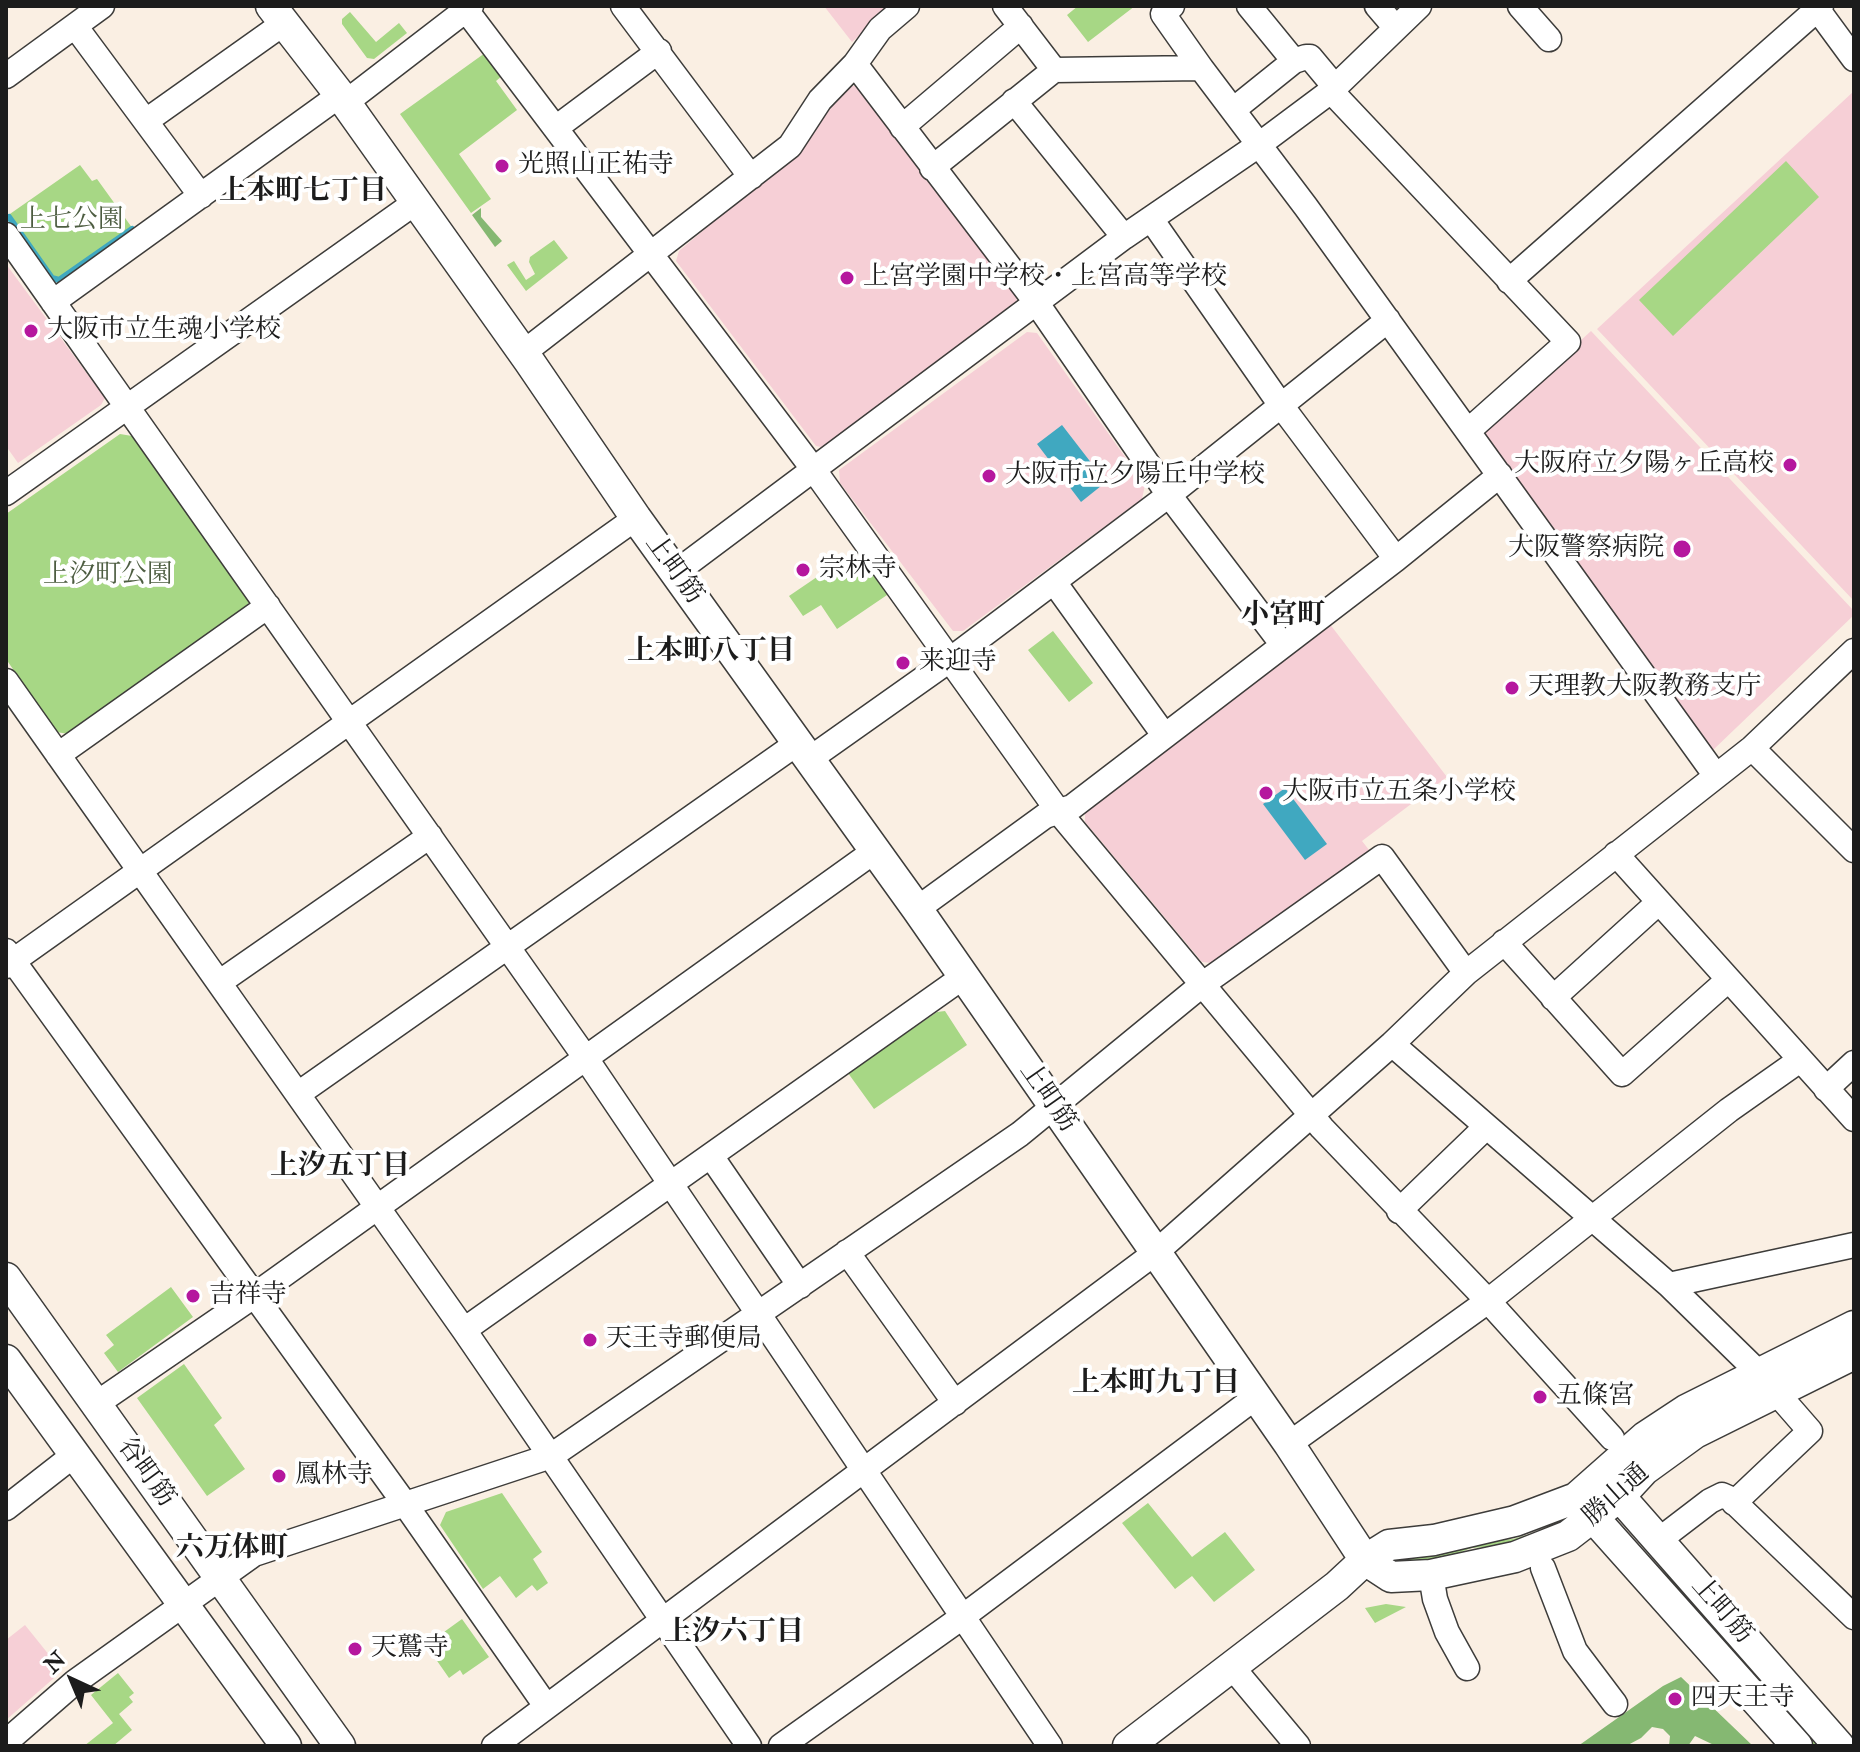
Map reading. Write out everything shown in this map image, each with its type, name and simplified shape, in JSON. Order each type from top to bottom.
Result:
[{"type":"main road","name":"上町筋","points":[[277,14],[416,202],[675,573],[876,850],[1289,1444],[1365,1560]]},
{"type":"main road","name":"谷町筋","points":[[6,1278],[340,1746]]},
{"type":"main road","name":"勝山通","points":[[1767,1382],[1854,1326]]},
{"type":"main road","name":"勝山通","points":[[1365,1560],[1391,1577],[1431,1575],[1515,1557],[1568,1536],[1585,1509],[1612,1487],[1645,1437],[1686,1410],[1854,1354]]},
{"type":"main road","name":"谷町筋","points":[[6,1360],[286,1746]]},
{"type":"main road","name":"上町筋","points":[[1612,1487],[1839,1746]]},
{"type":"main road","name":"上町筋","points":[[1585,1509],[1797,1746]]},
{"type":"main road","name":"勝山通","points":[[1128,1746],[1337,1586],[1365,1560],[1389,1545],[1434,1540],[1585,1509]]},
{"type":"street","points":[[623,6],[751,177]]},
{"type":"street","points":[[523,353],[790,146],[820,100],[855,64],[880,29],[907,6]]},
{"type":"street","points":[[1005,6],[1054,70]]},
{"type":"street","points":[[1172,6],[1163,14],[1201,68],[1260,144],[1716,776]]},
{"type":"street","points":[[1249,6],[1294,61]]},
{"type":"street","points":[[1377,6],[1395,27]]},
{"type":"street","points":[[675,573],[1124,237],[1260,144],[1333,89],[1419,6]]},
{"type":"street","points":[[1520,6],[1549,39]]},
{"type":"street","points":[[1509,281],[1818,7],[1854,59]]},
{"type":"street","points":[[53,302],[469,8],[814,470],[1058,811],[1322,1128],[1488,1301],[1612,1438]]},
{"type":"street","points":[[6,76],[89,13],[146,121],[201,196]]},
{"type":"street","points":[[146,121],[277,14]]},
{"type":"street","points":[[902,127],[1021,26]]},
{"type":"street","points":[[557,127],[659,51]]},
{"type":"street","points":[[1233,110],[1294,61],[1310,57],[1333,89],[1568,342],[1468,431]]},
{"type":"street","points":[[855,64],[1036,302],[1169,495],[1283,645]]},
{"type":"street","points":[[932,168],[1054,70],[1201,68]]},
{"type":"street","points":[[1014,101],[1124,237]]},
{"type":"street","points":[[6,493],[416,202]]},
{"type":"street","points":[[1151,219],[1280,404],[1396,559]]},
{"type":"street","points":[[6,235],[585,1057],[1050,1746]]},
{"type":"street","points":[[298,1094],[508,948],[805,750],[951,659],[1169,495],[1388,320]]},
{"type":"street","points":[[917,909],[1045,816],[1072,807],[1396,559],[1500,475]]},
{"type":"street","points":[[546,1706],[255,1295],[8,959],[140,871],[636,518]]},
{"type":"street","points":[[1054,582],[1164,735]]},
{"type":"street","points":[[58,755],[268,606]]},
{"type":"street","points":[[494,1746],[1155,1253],[1392,1044],[1466,973],[1752,748],[1854,651]]},
{"type":"street","points":[[6,681],[464,1330],[749,1746]]},
{"type":"street","points":[[1752,748],[1854,850]]},
{"type":"street","points":[[220,982],[430,836]]},
{"type":"street","points":[[96,1404],[255,1295],[876,850]]},
{"type":"street","points":[[1616,854],[1854,1119]]},
{"type":"street","points":[[6,1742],[75,1682],[254,1554],[551,1456],[1020,1134],[1203,984],[1382,857],[1466,973]]},
{"type":"street","points":[[1553,998],[1659,902]]},
{"type":"street","points":[[1504,942],[1622,1074],[1728,980]]},
{"type":"street","points":[[464,1330],[963,977]]},
{"type":"street","points":[[1392,1044],[1669,1285],[1767,1382],[1810,1431],[1734,1503]]},
{"type":"street","points":[[1289,1444],[1488,1301],[1729,1110],[1800,1060]]},
{"type":"street","points":[[1826,1089],[1854,1063]]},
{"type":"street","points":[[1399,1211],[1486,1127]]},
{"type":"street","points":[[711,1156],[800,1286]]},
{"type":"street","points":[[1669,1285],[1854,1245]]},
{"type":"street","points":[[847,1252],[955,1403]]},
{"type":"street","points":[[781,1746],[961,1618],[1256,1397]]},
{"type":"street","points":[[6,1508],[74,1455]]},
{"type":"street","points":[[1659,1540],[1722,1495],[1854,1617]]},
{"type":"street","points":[[1543,1568],[1575,1651],[1615,1704]]},
{"type":"street","points":[[1431,1575],[1435,1599],[1447,1632],[1467,1668]]},
{"type":"street","points":[[1232,1667],[1298,1746]]},
{"type":"shaded area","points":[[824,6],[891,6],[852,42]]},
{"type":"shaded area","name":"上宮学園中学校・上宮高等学校","points":[[858,85],[1017,295],[1016,306],[827,448],[816,446],[676,261],[679,251],[800,148],[847,87]]},
{"type":"shaded area","name":"大阪府立夕陽ヶ丘高校","points":[[1854,91],[1854,601],[1597,329]]},
{"type":"shaded area","name":"大阪市立生魂小学校","points":[[6,264],[105,398],[101,405],[18,463],[6,446]]},
{"type":"shaded area","name":"大阪警察病院","points":[[1591,331],[1854,611],[1854,615],[1713,750],[1706,748],[1524,487],[1481,432]]},
{"type":"shaded area","name":"大阪市立夕陽丘中学校","points":[[1027,332],[1037,333],[1145,485],[1142,499],[963,631],[953,631],[840,483],[839,470]]},
{"type":"shaded area","name":"大阪市立五条小学校","points":[[1329,623],[1447,777],[1362,841],[1373,855],[1213,963],[1202,962],[1085,822],[1085,809]]},
{"type":"shaded area","points":[[25,1625],[62,1671],[6,1720],[6,1640]]},
{"type":"green space","points":[[1078,6],[1135,6],[1088,42],[1067,15]]},
{"type":"green space","points":[[350,12],[376,42],[399,23],[407,33],[374,59],[367,58],[342,24],[342,19]]},
{"type":"green space","points":[[485,53],[502,76],[496,81],[517,110],[459,154],[491,199],[471,213],[400,114]]},
{"type":"green space","points":[[1786,161],[1819,197],[1673,336],[1639,300]]},
{"type":"green space","name":"上七公園","points":[[80,165],[92,181],[97,179],[133,229],[59,281],[52,279],[7,216]]},
{"type":"green space","points":[[481,208],[481,217],[502,241],[495,247],[472,215]]},
{"type":"green space","points":[[554,240],[568,258],[526,291],[507,265],[514,261],[526,280],[535,274],[530,257]]},
{"type":"green space","name":"上汐町公園","points":[[120,434],[132,436],[250,597],[247,608],[69,734],[56,732],[6,659],[6,514]]},
{"type":"green space","points":[[836,564],[848,580],[871,565],[890,593],[837,629],[821,605],[803,616],[789,596]]},
{"type":"green space","points":[[1053,631],[1093,683],[1069,702],[1028,650]]},
{"type":"green space","points":[[945,1011],[967,1045],[874,1109],[848,1073],[937,1012]]},
{"type":"green space","points":[[171,1287],[193,1317],[118,1372],[104,1353],[114,1345],[106,1335]]},
{"type":"green space","points":[[184,1364],[222,1418],[214,1425],[245,1469],[207,1496],[137,1398]]},
{"type":"green space","points":[[502,1493],[542,1552],[533,1559],[548,1583],[537,1591],[532,1585],[516,1598],[500,1576],[483,1589],[440,1525],[446,1512]]},
{"type":"green space","points":[[1148,1503],[1192,1557],[1225,1532],[1255,1570],[1214,1602],[1192,1576],[1175,1589],[1122,1523]]},
{"type":"green space","points":[[1570,1517],[1573,1519],[1511,1545],[1472,1548],[1449,1556],[1398,1563],[1394,1559],[1471,1542],[1513,1539]]},
{"type":"green space","points":[[1691,1600],[1822,1746],[1810,1746],[1740,1667]]},
{"type":"green space","points":[[1386,1604],[1406,1607],[1375,1623],[1365,1608]]},
{"type":"green space","points":[[462,1619],[489,1657],[463,1675],[460,1670],[449,1678],[426,1645]]},
{"type":"green space","points":[[118,1673],[134,1693],[129,1697],[133,1702],[119,1714],[132,1730],[113,1746],[84,1746],[113,1723],[91,1695]]},
{"type":"green space","points":[[1681,1677],[1753,1746],[1716,1746],[1695,1736],[1688,1746],[1669,1746],[1670,1736],[1663,1729],[1652,1727],[1626,1746],[1578,1746],[1663,1686]]},
{"type":"water","points":[[1062,425],[1106,482],[1081,502],[1037,444]]},
{"type":"water","points":[[1285,788],[1327,844],[1305,860],[1263,804]]},
{"type":"waterway","points":[[9,217],[52,278],[59,280],[132,229]]},
{"type":"place","name":"光照山正祐寺","points":[[502,166]]},
{"type":"place","name":"上宮学園中学校・上宮高等学校","points":[[847,278]]},
{"type":"place","name":"大阪市立生魂小学校","points":[[31,331]]},
{"type":"place","name":"大阪府立夕陽ヶ丘高校","points":[[1790,465]]},
{"type":"place","name":"大阪市立夕陽丘中学校","points":[[989,476]]},
{"type":"place","name":"大阪警察病院","points":[[1682,549]]},
{"type":"place","name":"宗林寺","points":[[803,570]]},
{"type":"place","name":"来迎寺","points":[[903,663]]},
{"type":"place","name":"天理教大阪教務支庁","points":[[1512,688]]},
{"type":"place","name":"大阪市立五条小学校","points":[[1266,793]]},
{"type":"place","name":"吉祥寺","points":[[193,1296]]},
{"type":"place","name":"天王寺郵便局","points":[[590,1340]]},
{"type":"place","name":"五條宮","points":[[1540,1397]]},
{"type":"place","name":"鳳林寺","points":[[279,1476]]},
{"type":"place","name":"天鷲寺","points":[[355,1649]]},
{"type":"place","name":"四天王寺","points":[[1675,1699]]},
{"type":"district","name":"上本町七丁目","points":[[303,193]]},
{"type":"district","name":"小宮町","points":[[1283,617]]},
{"type":"district","name":"上本町八丁目","points":[[711,653]]},
{"type":"district","name":"上汐五丁目","points":[[340,1168]]},
{"type":"district","name":"上本町九丁目","points":[[1156,1385]]},
{"type":"district","name":"六万体町","points":[[232,1550]]},
{"type":"district","name":"上汐六丁目","points":[[734,1634]]}]
